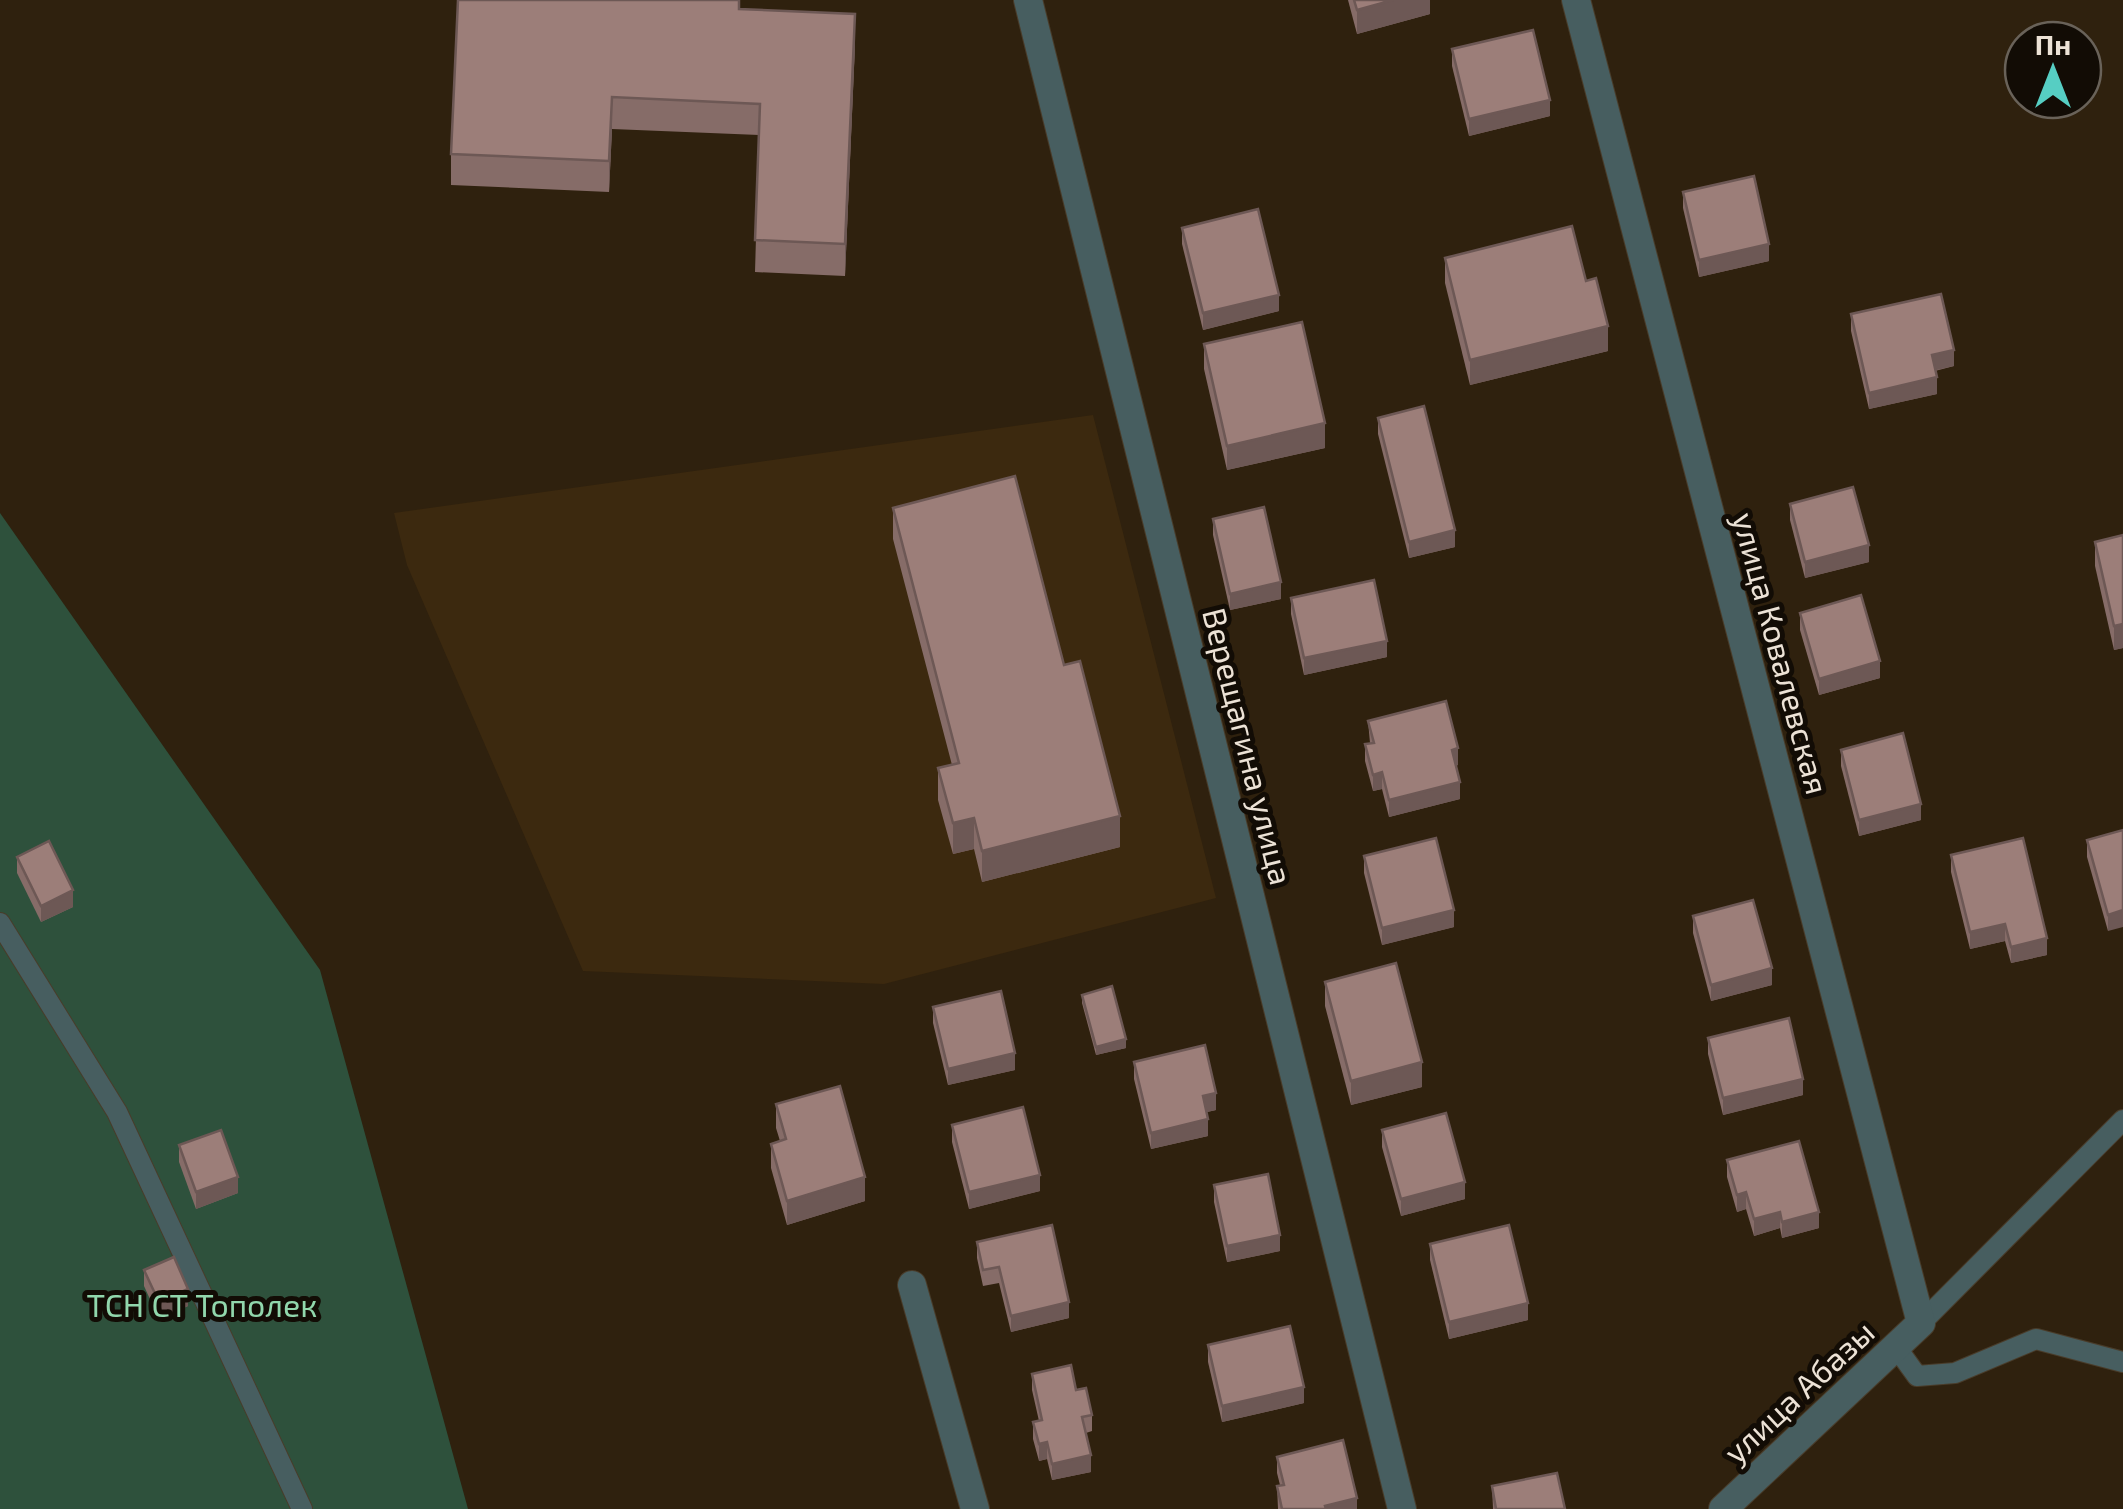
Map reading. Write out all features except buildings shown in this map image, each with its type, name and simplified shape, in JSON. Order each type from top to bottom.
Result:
[{"type":"street","name":"Верещагина улица","points":[[1028,0],[1402,1509]]},
{"type":"street","name":"улица Ковалевская","points":[[1576,0],[1920,1323]]},
{"type":"street","points":[[912,1285],[975,1509]]},
{"type":"street","name":"улица Абазы","points":[[1724,1509],[1920,1323]]},
{"type":"lane","points":[[0,923],[117,1112],[302,1509]]},
{"type":"lane","points":[[1920,1323],[2123,1120]]},
{"type":"lane","points":[[1896,1346],[1917,1376],[1954,1373],[2036,1339],[2123,1362]]},
{"type":"shaded area","points":[[1093,415],[1216,898],[884,984],[583,971],[407,565],[394,513]]},
{"type":"green space","name":"ТСН СТ Тополек","points":[[0,513],[320,970],[468,1509],[0,1509]]}]
